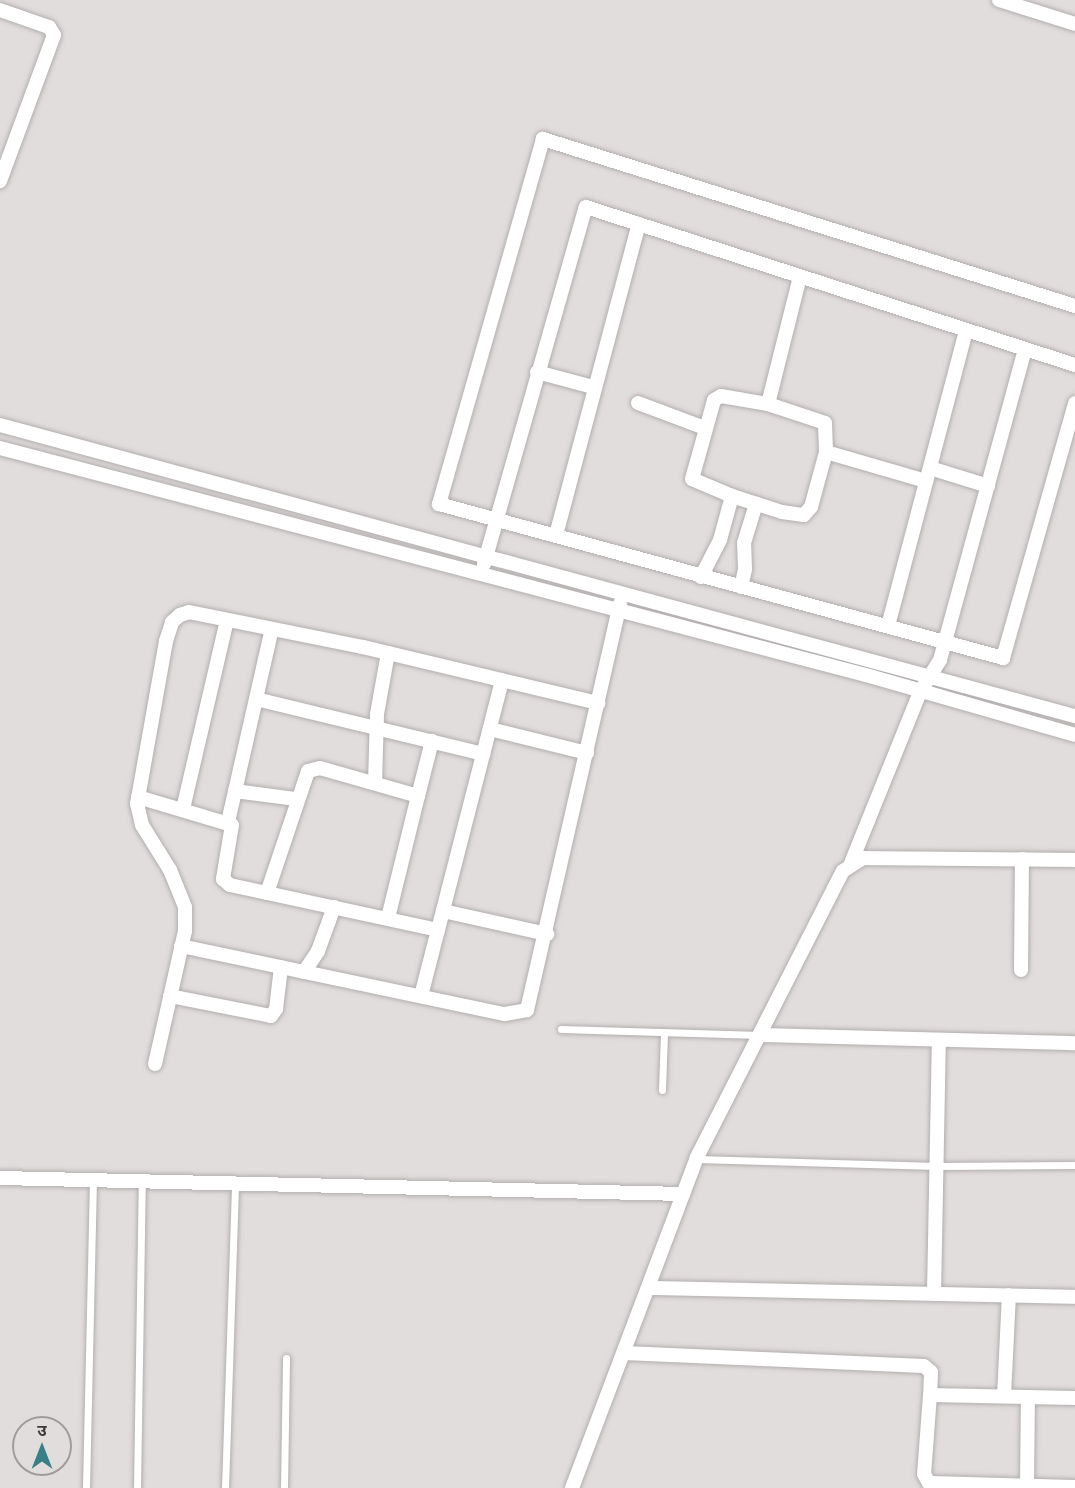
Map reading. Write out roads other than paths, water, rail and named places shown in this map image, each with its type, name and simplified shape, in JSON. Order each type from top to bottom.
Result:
[{"type":"street","points":[[999,0],[1075,24]]},
{"type":"street","points":[[0,10],[49,27],[54,34],[0,181]]},
{"type":"street","points":[[1075,306],[543,139],[438,502],[701,577],[1003,658],[1075,403]]},
{"type":"street","points":[[482,574],[583,209],[589,206],[800,277],[1075,365]]},
{"type":"street","points":[[556,535],[593,387],[639,224]]},
{"type":"street","points":[[768,404],[800,277]]},
{"type":"street","points":[[888,626],[966,331]]},
{"type":"street","points":[[572,1488],[696,1159],[762,1035],[836,884],[851,863],[920,692],[927,677],[940,660],[1025,349]]},
{"type":"street","points":[[537,372],[593,387]]},
{"type":"street","points":[[716,397],[768,404],[825,423],[826,452],[809,511],[799,515],[756,504],[692,478],[705,428],[716,397]]},
{"type":"street","points":[[638,403],[705,428]]},
{"type":"street","points":[[0,425],[1075,716]]},
{"type":"street","points":[[0,448],[618,610],[1075,735]]},
{"type":"street","points":[[826,452],[988,486]]},
{"type":"street","points":[[701,577],[720,540],[732,496]]},
{"type":"street","points":[[741,587],[745,569],[744,543],[756,504]]},
{"type":"street","points":[[181,946],[505,1014],[527,1010],[547,934],[623,593]]},
{"type":"street","points":[[155,1064],[181,946],[185,907],[180,889],[142,825],[138,797],[172,622],[189,612],[388,653],[598,703]]},
{"type":"street","points":[[183,810],[227,620]]},
{"type":"street","points":[[228,822],[272,628]]},
{"type":"street","points":[[375,783],[377,727],[388,653]]},
{"type":"street","points":[[421,996],[502,680]]},
{"type":"street","points":[[256,699],[483,754]]},
{"type":"street","points":[[490,729],[587,753]]},
{"type":"street","points":[[388,918],[432,741]]},
{"type":"street","points":[[267,893],[296,799],[305,775],[313,768],[418,796]]},
{"type":"street","points":[[235,791],[296,799]]},
{"type":"street","points":[[138,797],[228,822],[233,830],[223,879],[230,885],[438,930]]},
{"type":"street","points":[[851,863],[863,858],[1075,860]]},
{"type":"street","points":[[1021,970],[1022,859]]},
{"type":"street","points":[[303,972],[318,951],[334,907]]},
{"type":"street","points":[[443,911],[547,934]]},
{"type":"street","points":[[170,996],[271,1016],[276,1009],[281,967]]},
{"type":"street","points":[[762,1035],[1075,1043]]},
{"type":"street","points":[[934,1294],[939,1040]]},
{"type":"street","points":[[0,1178],[142,1182],[235,1181],[683,1194]]},
{"type":"street","points":[[649,1288],[1075,1296]]},
{"type":"street","points":[[1004,1396],[1009,1295]]},
{"type":"street","points":[[624,1353],[924,1366],[931,1371],[925,1479],[935,1484],[1075,1487]]},
{"type":"street","points":[[930,1395],[1075,1398]]},
{"type":"street","points":[[1027,1486],[1028,1397]]},
{"type":"lane","points":[[561,1029],[762,1035]]},
{"type":"lane","points":[[662,1090],[664,1032]]},
{"type":"lane","points":[[696,1159],[937,1166],[1075,1165]]},
{"type":"lane","points":[[87,1488],[93,1179]]},
{"type":"lane","points":[[225,1488],[235,1181]]},
{"type":"lane","points":[[137,1488],[142,1182]]},
{"type":"lane","points":[[284,1488],[286,1358]]}]
